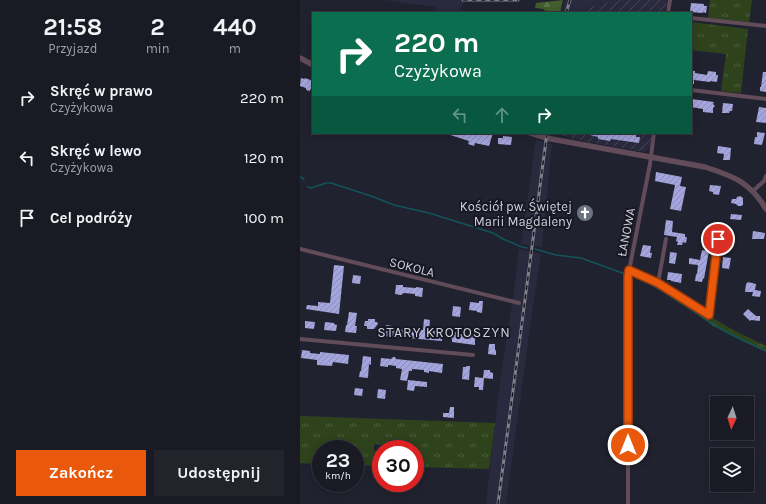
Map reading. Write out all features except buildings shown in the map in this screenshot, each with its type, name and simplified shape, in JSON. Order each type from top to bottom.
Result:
[{"type":"street","points":[[668,12],[670,0]]},
{"type":"street","points":[[692,18],[766,26]]},
{"type":"street","points":[[300,58],[312,64]]},
{"type":"street","points":[[692,90],[766,99]]},
{"type":"street","points":[[533,134],[546,138],[704,167],[728,174],[741,181],[753,191],[766,209]]},
{"type":"street","name":"ŁANOWA","points":[[628,504],[628,276],[651,157],[654,134]]},
{"type":"street","points":[[753,191],[764,181],[766,176]]},
{"type":"street","points":[[629,270],[658,283],[709,315],[718,239]]},
{"type":"street","points":[[658,283],[666,240]]},
{"type":"street","name":"SOKOLA","points":[[300,249],[519,303]]},
{"type":"street","points":[[300,339],[473,355]]},
{"type":"shaded area","points":[[384,0],[465,0],[459,11],[436,12],[435,7]]},
{"type":"shaded area","points":[[565,0],[620,0],[584,8],[582,12],[561,12]]},
{"type":"shaded area","points":[[620,0],[667,0],[665,12],[582,12],[584,8]]},
{"type":"shaded area","points":[[560,134],[652,134],[650,147],[645,152],[573,139]]},
{"type":"shaded area","points":[[536,140],[552,144],[542,247],[521,244]]},
{"type":"shaded area","points":[[519,249],[541,254],[506,504],[486,504],[503,360]]},
{"type":"green space","points":[[563,0],[560,12],[547,12],[543,9],[535,8],[536,3]]},
{"type":"green space","points":[[710,0],[752,0],[749,22],[708,18]]},
{"type":"green space","points":[[692,22],[748,29],[741,93],[721,91],[726,54],[692,50]]},
{"type":"green space","points":[[635,275],[658,287],[710,321],[711,317],[766,346],[766,352],[713,326],[655,287],[635,279]]},
{"type":"green space","points":[[300,416],[495,423],[489,469],[424,467],[424,440],[372,440],[372,466],[364,465],[364,440],[312,440],[312,464],[300,463]]},
{"type":"waterway","points":[[300,177],[304,179]]},
{"type":"waterway","points":[[308,187],[311,188],[326,183],[331,183],[394,205],[429,213],[493,233],[503,239],[527,248]]},
{"type":"waterway","points":[[535,249],[556,255],[581,258],[625,274]]},
{"type":"waterway","points":[[631,275],[664,292],[722,330],[766,351]]},
{"type":"railway","points":[[463,0],[518,0]]},
{"type":"railway","points":[[566,12],[570,0]]},
{"type":"railway","points":[[498,504],[547,134]]},
{"type":"place","name":"Kościół pw. Świętej Marii Magdaleny","points":[[585,213]]},
{"type":"district","name":"STARY KROTOSZYN","points":[[444,332]]},
{"type":"route","points":[[628,445],[629,270],[658,283],[709,315],[718,239]]}]
